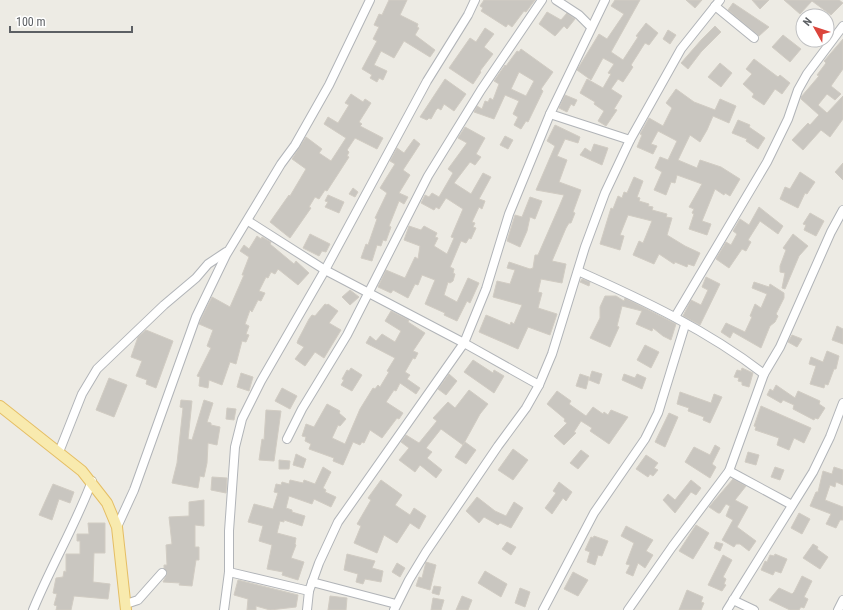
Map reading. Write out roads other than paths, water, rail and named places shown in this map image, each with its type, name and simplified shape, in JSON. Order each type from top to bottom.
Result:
[{"type":"main road","points":[[0,406],[59,452],[92,482],[107,503],[117,527],[126,607]]},
{"type":"street","points":[[117,527],[145,460],[196,317],[229,249],[248,221],[281,164],[295,145],[329,85],[370,0]]},
{"type":"street","points":[[224,610],[229,572],[229,531],[235,447],[242,419],[261,381],[325,270],[413,106],[468,15],[475,0]]},
{"type":"street","points":[[287,439],[306,403],[347,335],[428,176],[481,90],[542,0]]},
{"type":"street","points":[[556,0],[579,15],[591,27]]},
{"type":"street","points":[[306,610],[312,582],[338,522],[464,343],[486,289],[509,214],[550,114],[605,0]]},
{"type":"street","points":[[312,582],[395,607],[426,552],[498,446],[526,408],[539,386],[552,354],[578,271],[605,193],[630,140],[681,50],[717,3],[754,38]]},
{"type":"street","points":[[675,317],[767,162],[788,119],[798,90],[807,74],[843,26]]},
{"type":"street","points":[[550,114],[630,140]]},
{"type":"street","points":[[628,610],[672,547],[729,471],[764,374],[780,347],[831,232],[843,210]]},
{"type":"street","points":[[248,221],[325,270],[464,343],[539,386]]},
{"type":"street","points":[[59,452],[82,394],[97,369],[164,304],[196,278],[208,264],[229,249]]},
{"type":"street","points":[[578,271],[641,299],[675,317],[685,325],[736,352],[764,374]]},
{"type":"street","points":[[543,610],[594,513],[634,456],[658,413],[685,325]]},
{"type":"street","points":[[727,610],[813,472],[830,437],[843,403]]},
{"type":"street","points":[[729,471],[792,505]]},
{"type":"street","points":[[33,610],[45,582],[68,537],[92,482]]},
{"type":"street","points":[[126,607],[138,600],[162,572]]},
{"type":"street","points":[[229,572],[309,591]]},
{"type":"street","points":[[733,600],[754,610]]},
{"type":"street","points":[[838,610],[843,600]]}]
